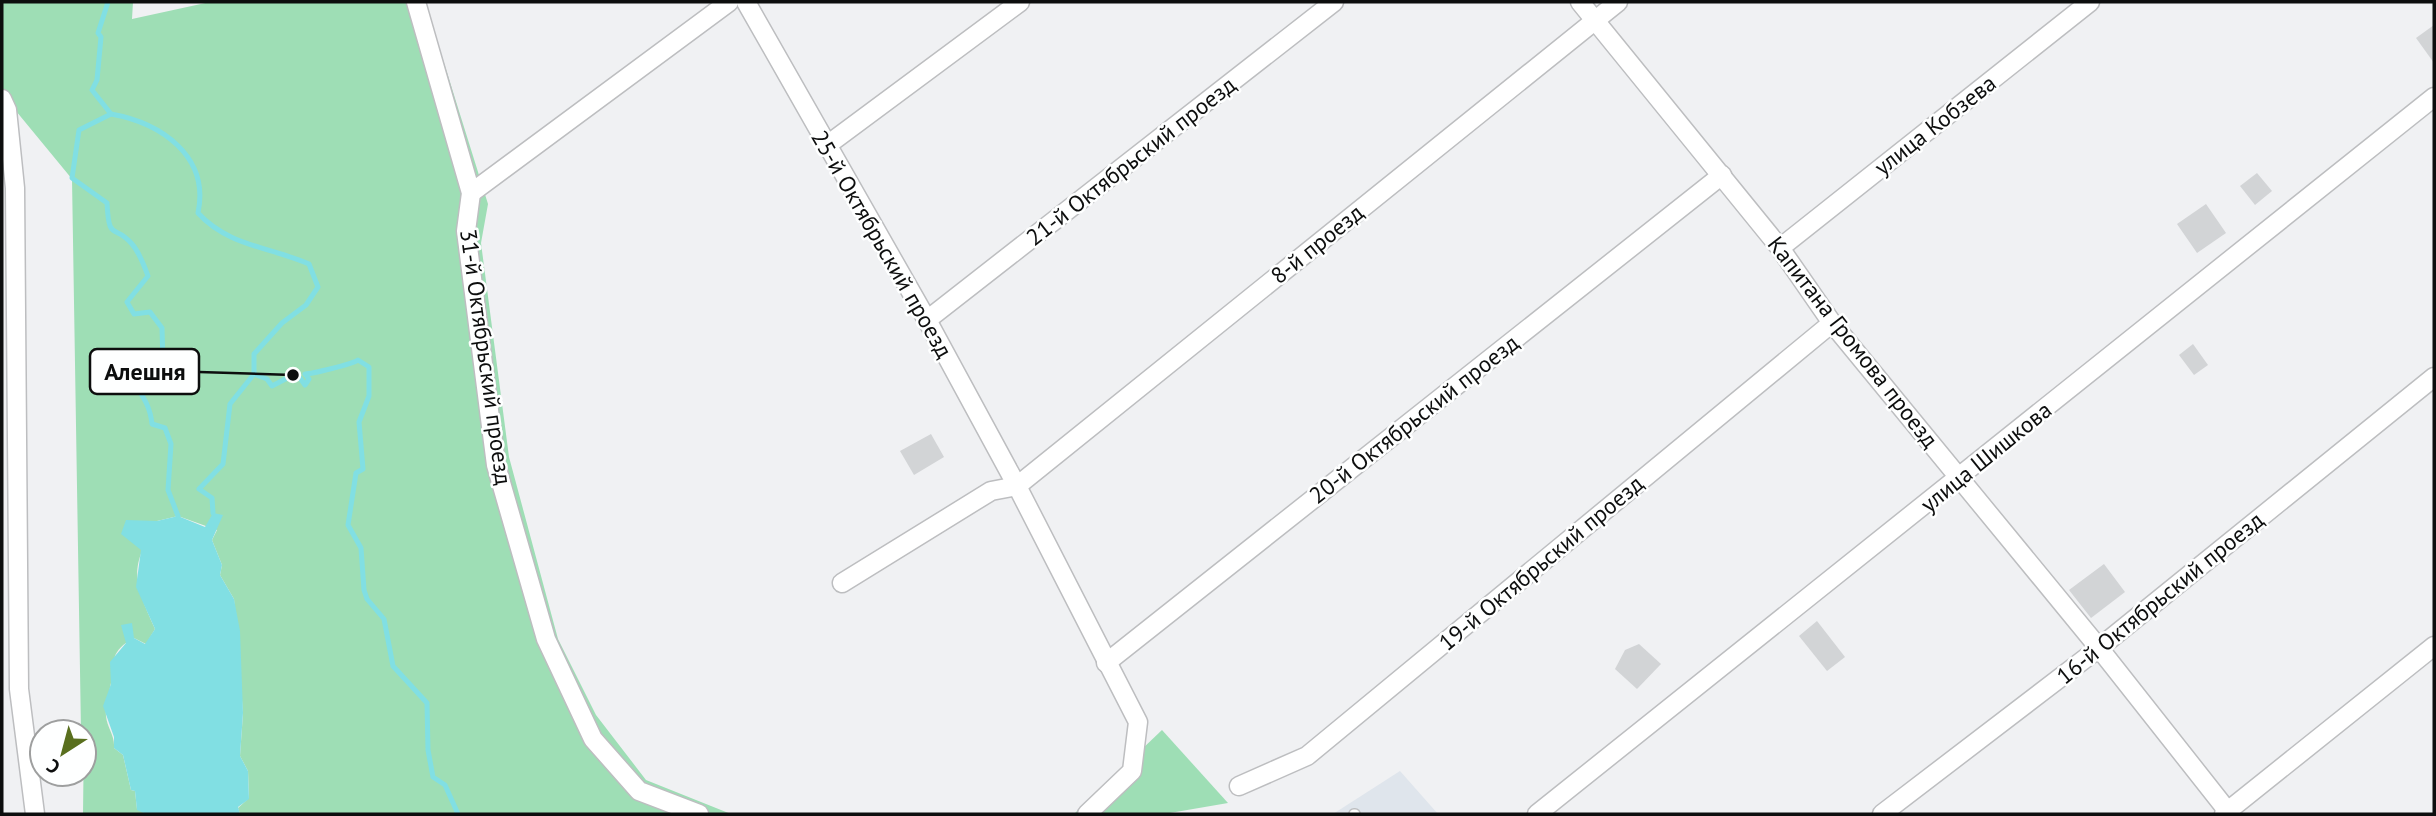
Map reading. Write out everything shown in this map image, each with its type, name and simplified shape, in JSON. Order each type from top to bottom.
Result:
[{"type":"street","name":"31-й Октябрьский проезд","points":[[416,2],[471,193],[466,231],[496,465],[546,639],[593,740],[639,791],[699,814]]},
{"type":"street","points":[[471,193],[729,2]]},
{"type":"street","name":"25-й Октябрьский проезд","points":[[746,2],[928,320],[1138,722],[1132,771],[1087,814]]},
{"type":"street","points":[[827,146],[1020,2]]},
{"type":"street","name":"21-й Октябрьский проезд","points":[[928,320],[1334,2]]},
{"type":"street","name":"Капитана Громова проезд","points":[[1580,2],[1780,248],[1832,323],[2099,648],[2227,813]]},
{"type":"street","name":"8-й проезд","points":[[1017,486],[1618,2]]},
{"type":"street","name":"улица Кобзева","points":[[1780,248],[2090,2]]},
{"type":"street","name":"улица Шишкова","points":[[1537,814],[2434,97]]},
{"type":"street","points":[[2,99],[7,110],[15,188],[19,689],[35,814]]},
{"type":"street","name":"20-й Октябрьский проезд","points":[[1107,663],[1722,175]]},
{"type":"street","name":"19-й Октябрьский проезд","points":[[1239,786],[1307,756],[1832,323]]},
{"type":"street","name":"16-й Октябрьский проезд","points":[[1882,814],[2099,648],[2434,377]]},
{"type":"street","points":[[842,583],[990,491],[1017,486]]},
{"type":"street","points":[[2227,813],[2434,646]]},
{"type":"shaded area","points":[[1400,771],[1438,814],[1333,814]]},
{"type":"green space","points":[[2,2],[133,2],[132,19],[210,2],[425,2],[488,204],[481,243],[509,457],[558,639],[596,715],[646,780],[731,814],[240,814],[238,808],[249,798],[248,771],[240,756],[243,713],[234,599],[220,575],[222,565],[212,540],[217,530],[178,516],[157,521],[142,552],[137,575],[142,598],[155,629],[146,644],[134,638],[117,652],[106,707],[114,748],[123,755],[131,790],[135,791],[137,809],[146,814],[83,814],[83,788],[98,788],[98,718],[81,718],[72,179],[2,94]]},
{"type":"green space","points":[[1162,730],[1228,803],[1164,814],[1074,814]]},
{"type":"water","points":[[213,513],[223,515],[212,540],[222,565],[220,575],[234,599],[240,631],[243,713],[240,756],[248,771],[249,799],[238,807],[240,814],[146,814],[137,810],[135,791],[131,790],[123,755],[114,748],[114,737],[103,706],[111,684],[110,662],[126,643],[121,625],[132,623],[134,638],[145,644],[155,629],[136,587],[141,550],[121,534],[126,520],[157,521],[178,516],[205,527]]},
{"type":"building","points":[[2434,25],[2434,63],[2416,38]]},
{"type":"building","points":[[2257,173],[2272,191],[2255,205],[2240,186]]},
{"type":"building","points":[[2206,204],[2226,233],[2197,253],[2177,224]]},
{"type":"building","points":[[2193,344],[2208,365],[2194,375],[2179,355]]},
{"type":"building","points":[[931,434],[944,457],[914,475],[900,451]]},
{"type":"building","points":[[2104,564],[2125,592],[2091,618],[2069,590]]},
{"type":"building","points":[[1817,621],[1845,657],[1827,671],[1799,636]]},
{"type":"building","points":[[1639,644],[1661,664],[1637,689],[1615,669],[1625,650]]},
{"type":"waterway","points":[[108,2],[98,33],[101,37],[97,80],[92,90],[111,114],[147,125],[178,146],[189,159],[196,175],[200,193],[198,213],[210,224],[236,239],[309,264],[318,287],[306,305],[282,323],[254,354],[254,374],[267,379],[272,386],[293,375],[300,378],[305,385],[309,379],[305,374],[358,360],[369,367],[369,396],[359,422],[363,469],[356,473],[348,525],[361,548],[367,599],[384,619],[393,666],[427,703],[428,750],[433,777],[445,785],[458,814]]},
{"type":"waterway","points":[[111,114],[79,130],[72,178],[107,203],[111,228],[135,247],[148,276],[127,302],[134,314],[150,312],[162,328],[163,363],[148,368],[135,352],[123,361],[144,398],[152,424],[165,428],[171,444],[168,490],[178,516]]},
{"type":"waterway","points":[[213,513],[212,498],[199,489],[223,464],[230,404],[254,374]]},
{"type":"place","name":"Алешня","points":[[293,375]]}]
